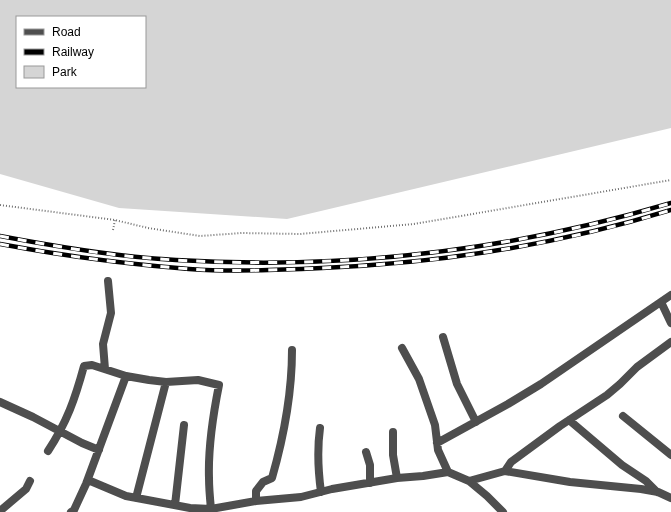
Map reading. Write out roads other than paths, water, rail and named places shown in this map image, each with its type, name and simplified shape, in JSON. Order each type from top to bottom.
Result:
[{"type":"street","points":[[106,369],[103,344],[111,313],[108,281]]},
{"type":"street","points":[[437,443],[547,380],[671,295]]},
{"type":"street","points":[[661,302],[671,323]]},
{"type":"street","points":[[443,337],[457,384],[476,422]]},
{"type":"street","points":[[505,471],[511,462],[569,420],[608,395],[637,368],[671,342]]},
{"type":"street","points":[[402,348],[419,379],[435,425],[438,450],[448,472]]},
{"type":"street","points":[[256,501],[256,491],[263,482],[272,478],[277,459],[289,400],[292,350]]},
{"type":"street","points":[[48,451],[60,433],[70,411],[84,366],[92,365],[126,376],[166,382],[198,380],[219,384],[210,447],[209,477],[211,509]]},
{"type":"street","points":[[72,512],[88,480],[126,376]]},
{"type":"street","points":[[136,498],[166,382]]},
{"type":"street","points":[[0,402],[33,417],[82,444],[99,450]]},
{"type":"street","points":[[623,416],[671,454]]},
{"type":"street","points":[[569,420],[622,465],[646,481],[658,492]]},
{"type":"street","points":[[176,505],[184,425]]},
{"type":"street","points":[[320,428],[317,465],[321,492]]},
{"type":"street","points":[[393,432],[393,455],[397,478]]},
{"type":"street","points":[[366,452],[370,465],[370,483]]},
{"type":"street","points":[[469,481],[505,471],[570,482],[640,489],[658,492],[671,498]]},
{"type":"street","points":[[88,480],[126,496],[190,508],[211,509],[256,501],[301,497],[397,478],[448,472],[469,481],[488,496],[503,512]]},
{"type":"street","points":[[0,511],[26,489],[30,482]]},
{"type":"railway","points":[[0,236],[88,251],[132,257],[176,260],[301,262],[364,259],[488,245],[549,234],[610,220],[671,203]]},
{"type":"railway","points":[[0,244],[94,259],[189,269],[239,271],[366,266],[454,257],[542,242],[585,233],[671,210]]}]
